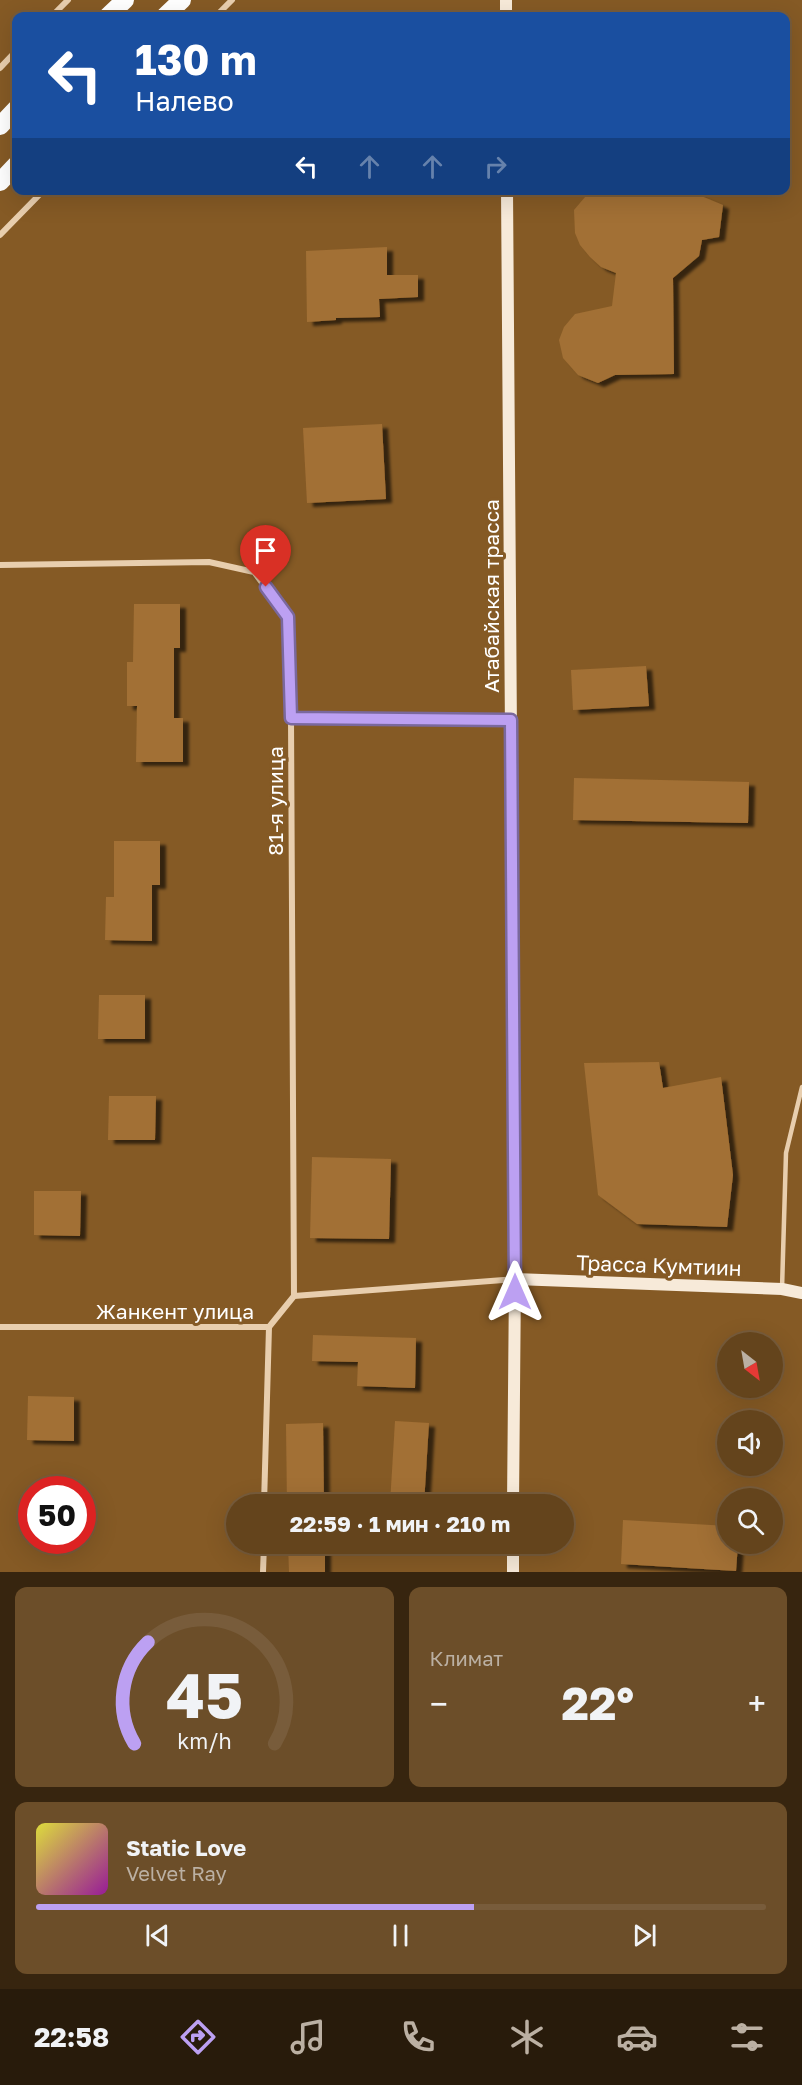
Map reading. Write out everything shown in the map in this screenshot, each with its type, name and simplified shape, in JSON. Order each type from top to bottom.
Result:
[{"type":"highway","points":[[112,12],[125,0]]},
{"type":"highway","points":[[169,12],[182,0]]},
{"type":"highway","points":[[0,126],[12,113]]},
{"type":"highway","points":[[0,182],[12,169]]},
{"type":"main road","name":"Атабайская трасса","points":[[507,195],[515,1279],[513,1494]]},
{"type":"main road","name":"Трасса Кумтиин","points":[[515,1279],[782,1289],[802,1293]]},
{"type":"main road","points":[[513,1554],[513,1572]]},
{"type":"street","points":[[56,12],[68,0]]},
{"type":"street","points":[[220,12],[232,0]]},
{"type":"street","points":[[0,68],[12,55]]},
{"type":"street","points":[[0,235],[39,195]]},
{"type":"street","name":"81-я улица","points":[[0,565],[209,562],[254,572],[288,617],[291,718],[294,1296]]},
{"type":"street","points":[[294,1296],[515,1279]]},
{"type":"street","name":"Жанкент улица","points":[[0,1327],[269,1327],[294,1296]]},
{"type":"street","points":[[264,1494],[269,1327]]},
{"type":"street","points":[[263,1572],[264,1554]]},
{"type":"lane","points":[[291,718],[511,720]]},
{"type":"lane","points":[[782,1289],[786,1153],[802,1087]]},
{"type":"building","points":[[587,195],[699,195],[723,205],[719,237],[702,240],[699,256],[673,278],[674,374],[615,375],[598,383],[578,375],[563,358],[559,340],[564,327],[575,314],[612,306],[616,273],[601,267],[580,245],[575,233],[574,210]]},
{"type":"building","points":[[387,247],[387,275],[418,275],[418,297],[379,299],[380,317],[336,318],[336,320],[307,322],[306,251]]},
{"type":"building","points":[[382,424],[386,499],[307,503],[303,428]]},
{"type":"building","points":[[134,604],[180,604],[180,648],[174,648],[174,718],[183,718],[183,762],[136,762],[137,706],[127,706],[127,662],[133,662]]},
{"type":"building","points":[[646,666],[649,706],[573,710],[571,670]]},
{"type":"building","points":[[574,778],[749,782],[748,823],[573,820]]},
{"type":"building","points":[[114,841],[160,841],[160,885],[152,885],[152,941],[105,940],[106,897],[114,897]]},
{"type":"building","points":[[99,995],[145,995],[145,1039],[98,1039]]},
{"type":"building","points":[[659,1062],[663,1088],[721,1077],[733,1175],[727,1227],[637,1224],[598,1195],[584,1063]]},
{"type":"building","points":[[109,1096],[156,1096],[155,1140],[108,1140]]},
{"type":"building","points":[[312,1157],[391,1159],[389,1239],[310,1238]]},
{"type":"building","points":[[34,1191],[81,1191],[80,1236],[34,1235]]},
{"type":"building","points":[[313,1335],[416,1338],[415,1388],[357,1386],[358,1362],[312,1361]]},
{"type":"building","points":[[28,1396],[74,1397],[74,1441],[27,1440]]},
{"type":"building","points":[[395,1421],[429,1423],[425,1494],[391,1494]]},
{"type":"building","points":[[323,1423],[324,1494],[287,1494],[286,1424]]},
{"type":"building","points":[[623,1520],[717,1525],[717,1554],[737,1554],[736,1571],[621,1564]]},
{"type":"building","points":[[288,1554],[325,1554],[325,1572],[289,1572]]},
{"type":"route","points":[[266,587],[288,617],[291,718],[511,720],[515,1292]]}]
